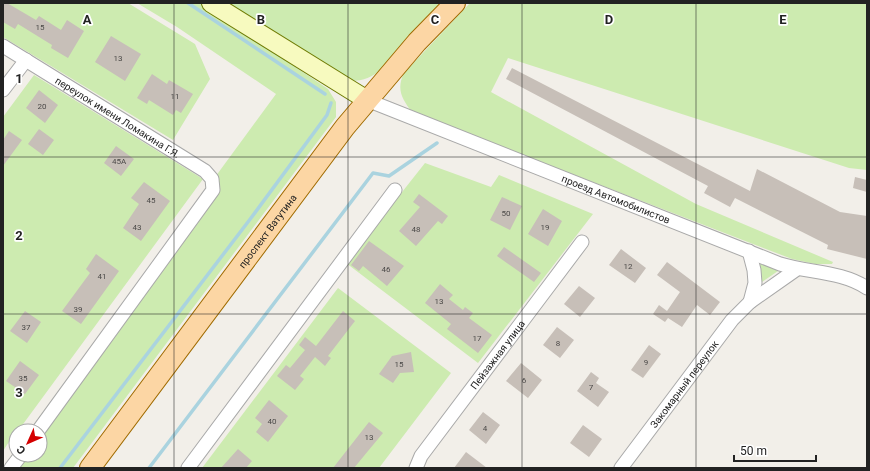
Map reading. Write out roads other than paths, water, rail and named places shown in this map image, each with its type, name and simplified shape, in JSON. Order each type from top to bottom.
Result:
[{"type":"main road","name":"проспект Ватутина","points":[[90,468],[345,127],[417,42],[455,3]]},
{"type":"street","points":[[211,3],[367,100]]},
{"type":"street","name":"переулок имени Ломакина Г.Я.","points":[[3,46],[205,171],[212,179],[213,190],[207,199],[44,423]]},
{"type":"street","points":[[3,90],[26,60]]},
{"type":"street","name":"проезд Автомобилистов","points":[[367,100],[749,251],[797,269],[842,277],[867,288]]},
{"type":"street","points":[[188,468],[395,190]]},
{"type":"street","name":"Пейзажная улица","points":[[416,468],[421,456],[582,242]]},
{"type":"street","points":[[749,251],[754,270],[755,283],[750,302]]},
{"type":"street","name":"Закомарный переулок","points":[[621,468],[698,363],[732,320],[750,302],[797,269]]},
{"type":"waterway","points":[[188,3],[325,94]]},
{"type":"waterway","points":[[60,468],[251,218],[327,115],[331,103]]},
{"type":"waterway","points":[[149,468],[373,173],[389,176],[437,143]]}]
